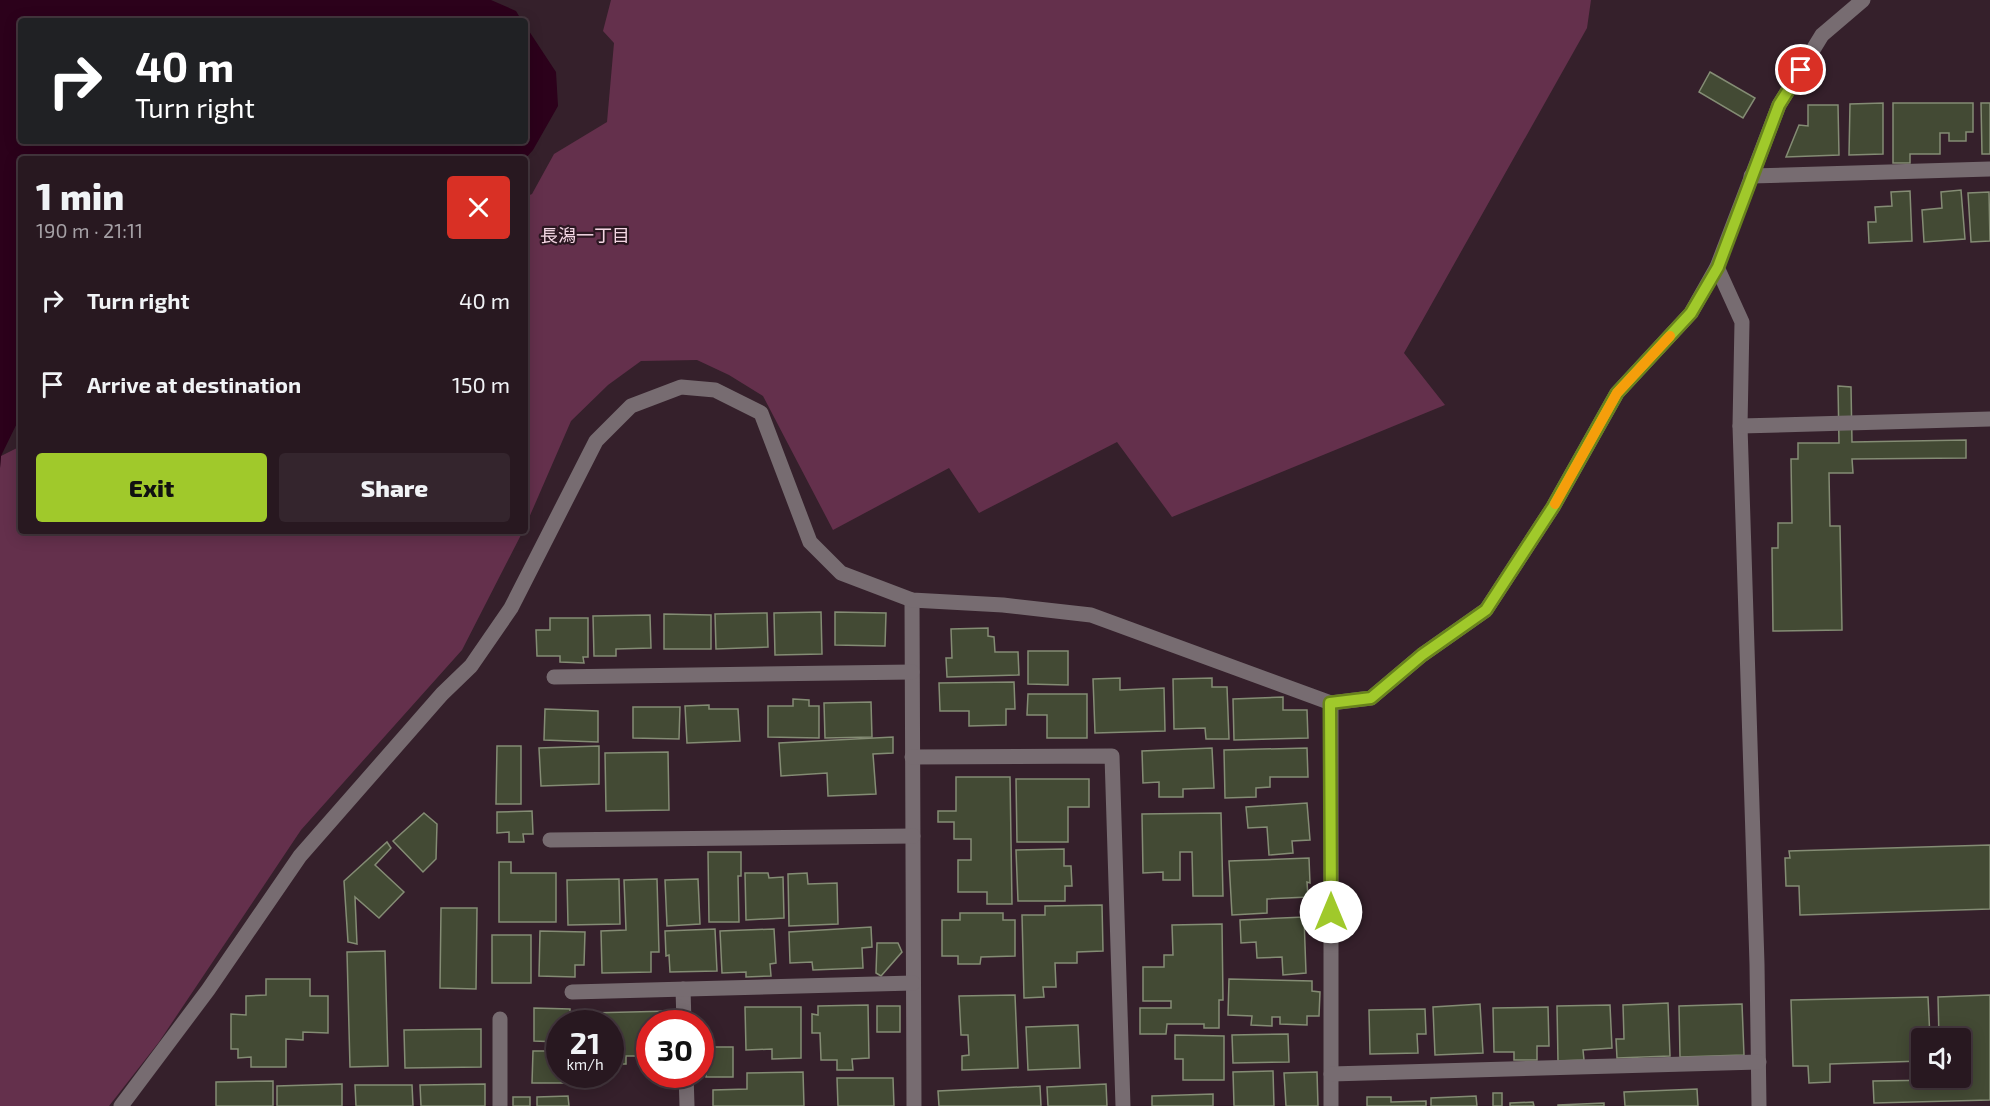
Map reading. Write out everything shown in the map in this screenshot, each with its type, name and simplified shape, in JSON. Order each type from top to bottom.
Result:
[{"type":"street","points":[[122,1106],[208,990],[300,855],[442,694],[471,666],[510,608],[596,441],[631,406],[681,387],[715,390],[761,413],[810,542],[841,573],[912,600],[1091,615],[1330,703],[1371,698],[1422,655],[1486,610],[1553,507],[1617,393],[1691,313],[1718,267],[1779,105],[1822,35],[1863,0]]},
{"type":"street","points":[[1751,176],[1990,169]]},
{"type":"street","points":[[1718,267],[1742,322],[1740,426],[1759,1106]]},
{"type":"street","points":[[1740,426],[1990,419]]},
{"type":"street","points":[[912,600],[914,1106]]},
{"type":"street","points":[[554,677],[912,672]]},
{"type":"street","points":[[1330,703],[1331,1106]]},
{"type":"street","points":[[912,758],[1112,756],[1123,1106]]},
{"type":"street","points":[[550,840],[913,836]]},
{"type":"street","points":[[572,992],[913,983]]},
{"type":"street","points":[[682,989],[683,1010]]},
{"type":"street","points":[[500,1019],[500,1106]]},
{"type":"street","points":[[1331,1074],[1758,1062]]},
{"type":"street","points":[[686,1088],[687,1106]]},
{"type":"shaded area","points":[[0,0],[491,0],[516,11],[520,18],[18,18],[18,144],[528,144],[528,30],[556,72],[558,106],[528,156],[18,156],[18,421],[1,456],[0,468]]},
{"type":"shaded area","points":[[611,0],[1591,0],[1587,28],[1404,353],[1445,405],[1172,517],[1117,442],[979,513],[949,468],[833,530],[763,396],[729,375],[697,360],[641,361],[608,385],[571,421],[528,520],[528,196],[532,194],[554,154],[607,122],[614,43],[603,31]]},
{"type":"shaded area","points":[[18,448],[18,534],[521,534],[462,650],[301,830],[159,1042],[109,1106],[0,1106],[1,456]]},
{"type":"building","points":[[1710,72],[1755,98],[1743,118],[1699,92]]},
{"type":"building","points":[[1883,103],[1883,154],[1849,155],[1850,104]]},
{"type":"building","points":[[1893,103],[1973,103],[1973,132],[1966,132],[1966,141],[1949,141],[1949,133],[1940,133],[1940,154],[1910,154],[1910,163],[1893,163]]},
{"type":"building","points":[[1981,103],[1990,103],[1990,154],[1982,154]]},
{"type":"building","points":[[1808,105],[1838,105],[1839,155],[1786,157],[1799,125],[1808,126]]},
{"type":"building","points":[[1961,190],[1965,239],[1924,242],[1922,210],[1942,208],[1941,192]]},
{"type":"building","points":[[1910,191],[1912,241],[1869,243],[1868,222],[1876,222],[1875,207],[1892,206],[1891,192]]},
{"type":"building","points":[[1989,192],[1990,241],[1971,242],[1968,193]]},
{"type":"building","points":[[1838,386],[1851,387],[1852,442],[1966,440],[1966,458],[1852,459],[1853,473],[1829,473],[1830,526],[1840,526],[1842,630],[1773,631],[1772,548],[1778,548],[1778,523],[1792,523],[1791,459],[1798,459],[1798,443],[1839,443]]},
{"type":"building","points":[[821,612],[822,654],[775,655],[774,613]]},
{"type":"building","points":[[835,612],[886,613],[885,646],[835,645]]},
{"type":"building","points":[[767,613],[768,647],[716,649],[715,614]]},
{"type":"building","points":[[664,614],[711,615],[711,649],[664,649]]},
{"type":"building","points":[[650,615],[651,648],[616,649],[616,656],[594,656],[593,616]]},
{"type":"building","points":[[550,618],[588,618],[588,657],[583,657],[584,663],[560,662],[560,656],[537,656],[536,630],[550,630]]},
{"type":"building","points":[[988,628],[988,636],[994,637],[995,652],[1018,652],[1019,675],[947,677],[946,658],[952,658],[951,629]]},
{"type":"building","points":[[1028,651],[1068,651],[1068,685],[1028,684]]},
{"type":"building","points":[[1120,678],[1120,690],[1164,688],[1165,731],[1095,733],[1093,679]]},
{"type":"building","points":[[1212,678],[1212,687],[1227,687],[1229,739],[1206,739],[1205,728],[1174,729],[1173,679]]},
{"type":"building","points":[[1014,682],[1015,709],[1006,709],[1006,725],[969,726],[969,711],[940,711],[939,683]]},
{"type":"building","points":[[1028,694],[1087,694],[1087,738],[1047,738],[1047,715],[1027,715]]},
{"type":"building","points":[[1283,697],[1283,710],[1307,710],[1308,738],[1234,740],[1233,699]]},
{"type":"building","points":[[793,699],[809,700],[809,706],[819,706],[819,738],[768,737],[768,706],[793,706]]},
{"type":"building","points":[[871,702],[872,737],[825,738],[824,703]]},
{"type":"building","points":[[709,705],[709,709],[738,709],[740,741],[687,743],[685,706]]},
{"type":"building","points":[[633,707],[680,707],[679,739],[633,738]]},
{"type":"building","points":[[545,709],[598,711],[598,742],[544,740]]},
{"type":"building","points":[[893,737],[893,753],[873,754],[876,794],[828,796],[827,773],[781,776],[779,743]]},
{"type":"building","points":[[497,746],[521,746],[521,804],[496,804]]},
{"type":"building","points":[[599,746],[599,784],[541,786],[539,748]]},
{"type":"building","points":[[1212,748],[1214,788],[1183,789],[1183,797],[1159,797],[1159,782],[1143,783],[1142,751]]},
{"type":"building","points":[[1307,748],[1308,777],[1270,777],[1270,787],[1256,788],[1256,797],[1225,798],[1224,750]]},
{"type":"building","points":[[668,752],[669,810],[606,811],[605,753]]},
{"type":"building","points":[[956,777],[1010,777],[1012,904],[987,904],[987,892],[958,892],[958,860],[971,860],[971,839],[954,839],[954,822],[938,822],[938,811],[956,811]]},
{"type":"building","points":[[1016,779],[1089,779],[1089,807],[1068,807],[1068,842],[1017,842]]},
{"type":"building","points":[[1307,803],[1310,840],[1292,841],[1293,853],[1269,855],[1267,827],[1248,828],[1246,807]]},
{"type":"building","points":[[532,811],[533,834],[523,834],[524,842],[509,842],[509,832],[497,833],[497,812]]},
{"type":"building","points":[[424,813],[437,824],[436,859],[423,872],[393,841]]},
{"type":"building","points":[[1221,813],[1223,896],[1193,896],[1192,852],[1180,852],[1180,880],[1163,880],[1163,872],[1143,873],[1142,814]]},
{"type":"building","points":[[387,842],[391,848],[375,865],[404,892],[379,918],[355,897],[357,944],[348,942],[344,881]]},
{"type":"building","points":[[1990,845],[1990,909],[1800,915],[1799,886],[1786,886],[1785,858],[1790,858],[1789,851]]},
{"type":"building","points":[[1064,849],[1064,866],[1071,866],[1072,886],[1065,886],[1065,901],[1018,901],[1016,850]]},
{"type":"building","points":[[708,852],[741,852],[741,876],[738,876],[739,922],[709,922]]},
{"type":"building","points":[[1309,858],[1308,897],[1267,899],[1267,913],[1232,915],[1229,861]]},
{"type":"building","points":[[499,862],[511,862],[511,873],[556,873],[556,922],[499,922]]},
{"type":"building","points":[[745,873],[768,873],[769,878],[783,877],[784,918],[746,920]]},
{"type":"building","points":[[807,873],[808,884],[837,883],[838,924],[789,926],[788,874]]},
{"type":"building","points":[[619,879],[620,924],[568,925],[567,880]]},
{"type":"building","points":[[657,879],[659,952],[651,952],[651,972],[602,973],[601,931],[626,930],[624,880]]},
{"type":"building","points":[[698,879],[700,924],[667,926],[665,880]]},
{"type":"building","points":[[1102,905],[1103,951],[1077,952],[1077,963],[1055,963],[1056,987],[1043,987],[1044,997],[1024,998],[1022,915],[1045,915],[1045,906]]},
{"type":"building","points":[[441,908],[477,908],[476,989],[440,988]]},
{"type":"building","points":[[960,913],[1003,913],[1003,920],[1015,920],[1015,956],[981,957],[980,964],[958,964],[958,956],[942,956],[942,920],[960,920]]},
{"type":"building","points":[[1304,917],[1306,973],[1283,975],[1282,957],[1257,958],[1256,942],[1241,943],[1240,920]]},
{"type":"building","points":[[1222,924],[1223,1000],[1219,1000],[1219,1028],[1204,1028],[1204,1024],[1167,1024],[1166,1034],[1140,1034],[1140,1008],[1171,1008],[1171,1001],[1143,1001],[1143,967],[1164,967],[1164,955],[1173,955],[1172,925]]},
{"type":"building","points":[[871,927],[872,947],[862,948],[863,968],[813,970],[812,962],[790,963],[789,932]]},
{"type":"building","points":[[715,929],[717,971],[670,972],[669,955],[666,956],[665,931]]},
{"type":"building","points":[[774,929],[776,963],[770,964],[771,976],[746,977],[746,972],[722,973],[720,931]]},
{"type":"building","points":[[540,931],[585,932],[584,965],[575,965],[575,977],[539,976]]},
{"type":"building","points":[[492,935],[531,935],[531,983],[492,983]]},
{"type":"building","points":[[877,943],[898,943],[902,952],[881,976],[876,973]]},
{"type":"building","points":[[385,951],[388,1066],[350,1067],[347,952]]},
{"type":"building","points":[[266,979],[310,979],[310,996],[328,996],[328,1033],[303,1032],[303,1040],[286,1039],[286,1067],[251,1067],[251,1057],[238,1058],[238,1049],[231,1049],[231,1014],[246,1015],[246,996],[266,995]]},
{"type":"building","points":[[1229,979],[1312,981],[1312,991],[1320,992],[1319,1016],[1307,1016],[1307,1025],[1280,1024],[1280,1017],[1272,1017],[1272,1026],[1251,1025],[1252,1016],[1228,1015]]},
{"type":"building","points":[[1015,995],[1018,1068],[962,1070],[962,1056],[969,1055],[968,1035],[961,1035],[959,996]]},
{"type":"building","points":[[1990,995],[1990,1100],[1874,1103],[1873,1081],[1911,1080],[1911,1088],[1971,1088],[1971,1028],[1939,1028],[1938,997]]},
{"type":"building","points":[[1928,997],[1930,1028],[1911,1028],[1911,1061],[1830,1064],[1830,1082],[1809,1083],[1808,1066],[1793,1066],[1791,1000]]},
{"type":"building","points":[[1668,1003],[1670,1056],[1617,1058],[1616,1039],[1624,1039],[1623,1005]]},
{"type":"building","points":[[1480,1004],[1483,1053],[1435,1055],[1433,1007]]},
{"type":"building","points":[[1742,1004],[1744,1055],[1680,1057],[1679,1006]]},
{"type":"building","points":[[868,1005],[869,1058],[852,1059],[853,1070],[837,1070],[837,1060],[821,1060],[820,1033],[812,1033],[812,1014],[818,1015],[818,1006]]},
{"type":"building","points":[[1610,1005],[1612,1048],[1583,1050],[1584,1060],[1558,1061],[1557,1006]]},
{"type":"building","points":[[877,1006],[900,1006],[900,1032],[877,1032]]},
{"type":"building","points":[[745,1007],[801,1007],[801,1058],[772,1059],[772,1049],[746,1050]]},
{"type":"building","points":[[1548,1007],[1549,1046],[1537,1046],[1537,1060],[1514,1060],[1514,1052],[1494,1052],[1493,1008]]},
{"type":"building","points":[[534,1008],[570,1009],[546,1010],[546,1041],[534,1041]]},
{"type":"building","points":[[1425,1009],[1426,1034],[1417,1034],[1418,1053],[1370,1054],[1369,1010]]},
{"type":"building","points":[[624,1012],[636,1012],[636,1056],[626,1056],[626,1064],[624,1064]]},
{"type":"building","points":[[1078,1025],[1080,1068],[1028,1070],[1026,1027]]},
{"type":"building","points":[[481,1029],[481,1067],[405,1068],[404,1030]]},
{"type":"building","points":[[1288,1034],[1289,1062],[1233,1063],[1232,1035]]},
{"type":"building","points":[[1175,1035],[1224,1036],[1224,1080],[1183,1080],[1183,1059],[1175,1059]]},
{"type":"building","points":[[714,1047],[733,1047],[733,1077],[714,1077]]},
{"type":"building","points":[[533,1051],[546,1051],[546,1083],[532,1083]]},
{"type":"building","points":[[1273,1071],[1274,1106],[1234,1106],[1233,1072]]},
{"type":"building","points":[[803,1072],[804,1106],[713,1106],[713,1090],[747,1089],[747,1073]]},
{"type":"building","points":[[1317,1072],[1318,1106],[1286,1106],[1284,1073]]},
{"type":"building","points":[[837,1078],[893,1078],[894,1106],[838,1106]]},
{"type":"building","points":[[273,1081],[273,1106],[216,1106],[216,1082]]},
{"type":"building","points":[[342,1084],[342,1106],[277,1106],[277,1086]]},
{"type":"building","points":[[485,1084],[485,1106],[421,1106],[420,1085]]},
{"type":"building","points":[[1106,1084],[1107,1106],[1048,1106],[1047,1087]]},
{"type":"building","points":[[355,1085],[412,1085],[413,1106],[356,1106]]},
{"type":"building","points":[[1040,1086],[1041,1106],[939,1106],[938,1091]]},
{"type":"building","points":[[1697,1089],[1698,1106],[1625,1106],[1624,1092]]},
{"type":"building","points":[[1493,1093],[1502,1093],[1502,1106],[1493,1106]]},
{"type":"building","points":[[1213,1094],[1213,1106],[1152,1106],[1152,1096]]},
{"type":"building","points":[[568,1096],[569,1106],[537,1106],[537,1097]]},
{"type":"building","points":[[1476,1096],[1477,1106],[1431,1106],[1431,1098]]},
{"type":"building","points":[[513,1097],[530,1097],[530,1106],[513,1106]]},
{"type":"building","points":[[1367,1097],[1391,1097],[1391,1102],[1426,1101],[1426,1106],[1367,1106]]},
{"type":"building","points":[[1533,1102],[1534,1106],[1510,1106],[1510,1103]]},
{"type":"building","points":[[1604,1103],[1604,1106],[1558,1106],[1558,1105]]},
{"type":"slow traffic","points":[[1555,504],[1617,393],[1670,336]]},
{"type":"district","name":"長潟一丁目","points":[[585,236]]},
{"type":"route","points":[[1331,912],[1330,703],[1371,698],[1422,655],[1486,610],[1553,507],[1617,393],[1691,313],[1718,267],[1779,105],[1801,70]]}]
